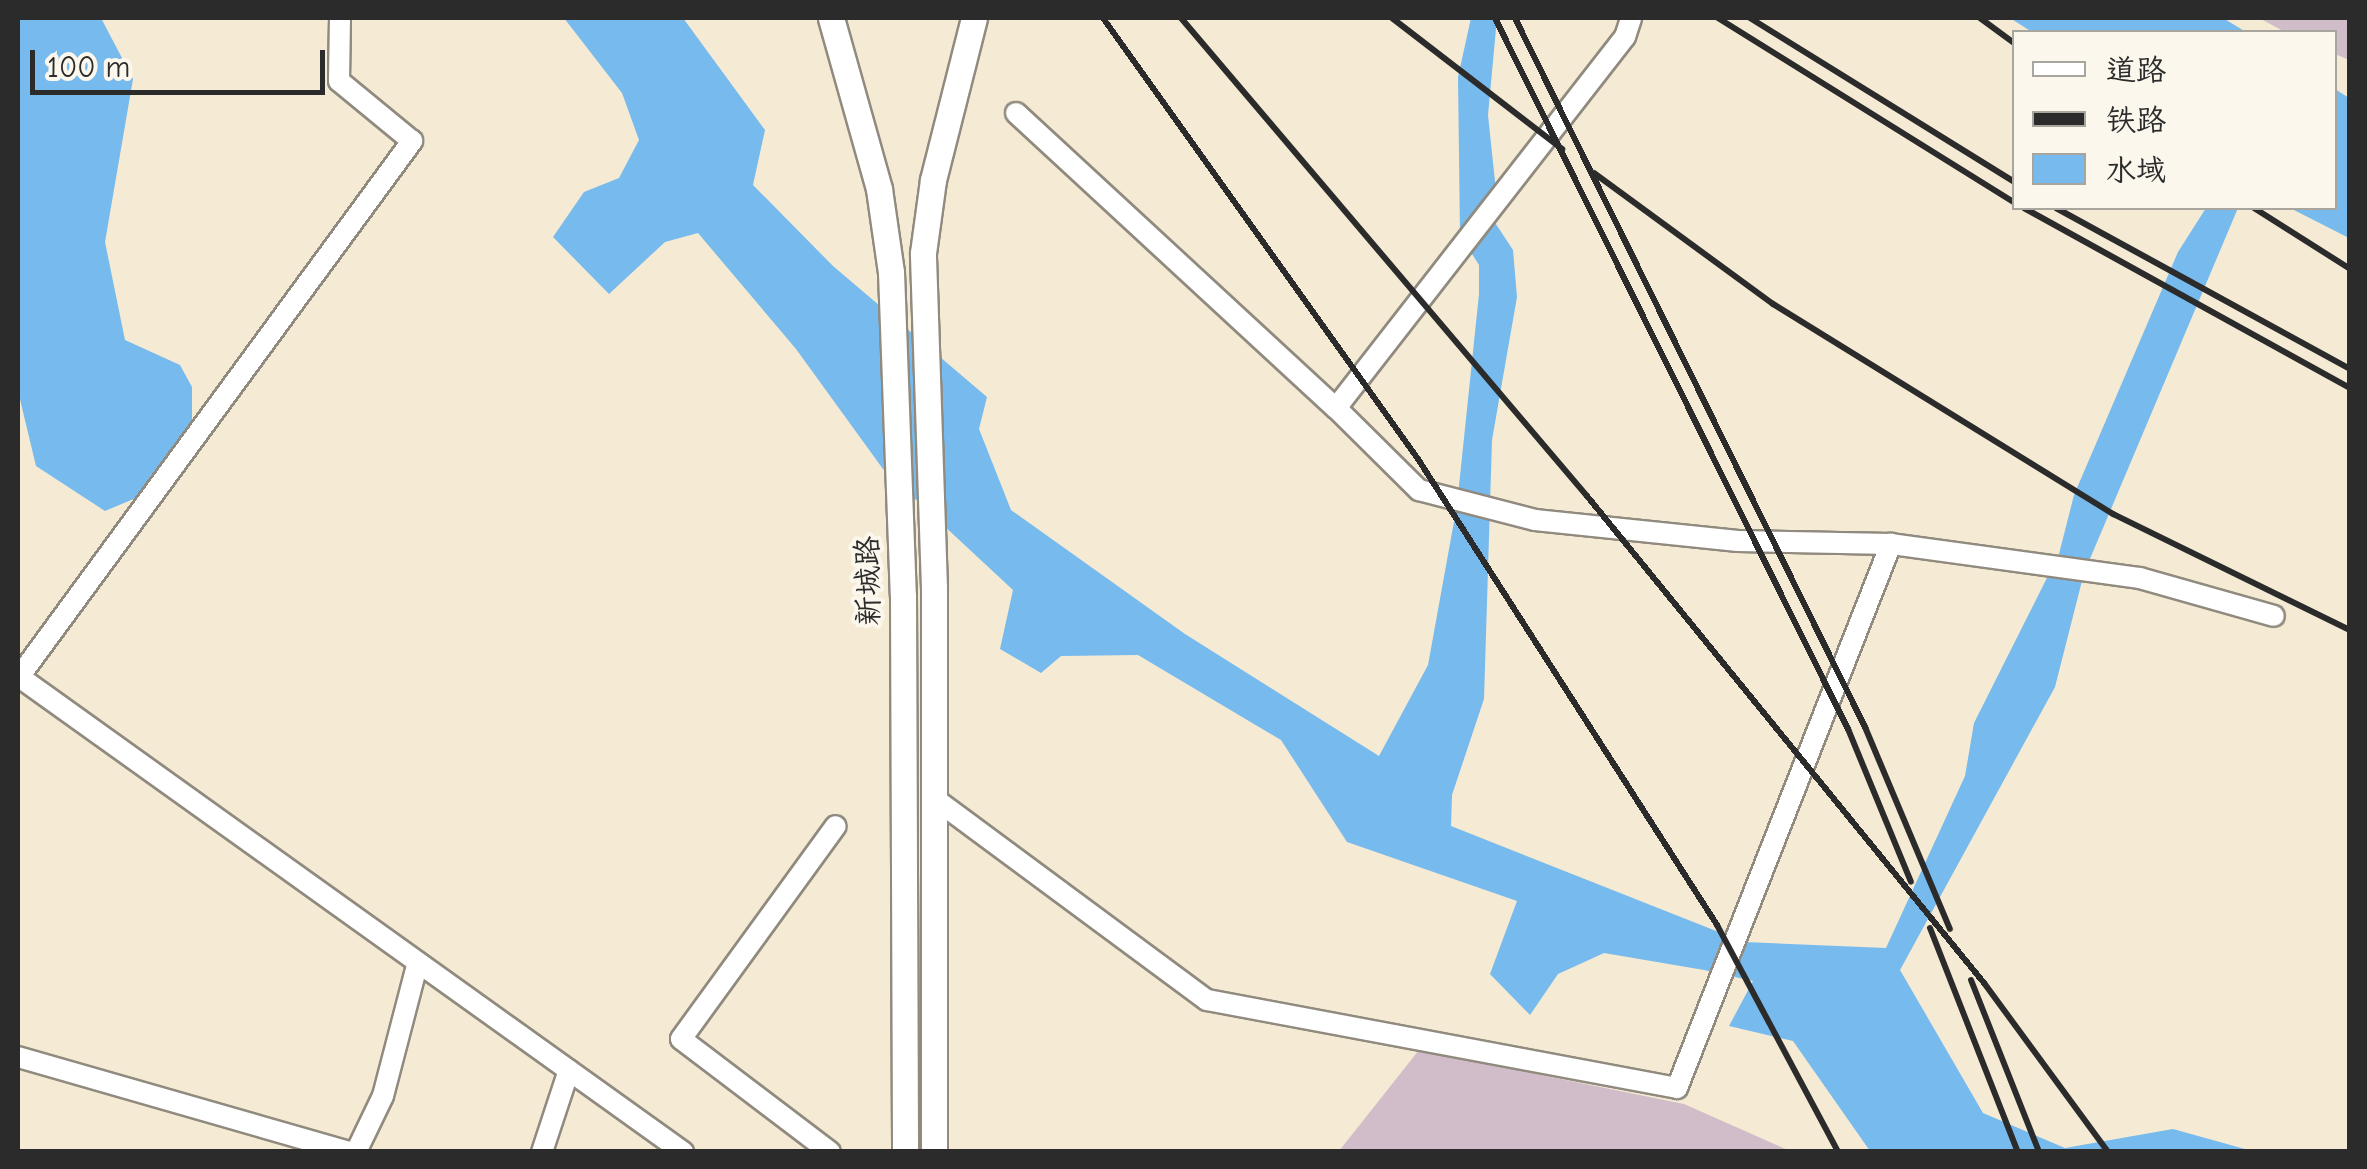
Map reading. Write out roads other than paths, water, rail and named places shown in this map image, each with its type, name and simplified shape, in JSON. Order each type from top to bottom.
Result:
[{"type":"main road","name":"新城路","points":[[831,18],[879,190],[893,310],[900,493],[904,1152]]},
{"type":"main road","points":[[934,1152],[931,529],[922,339],[932,180],[974,18]]},
{"type":"street","points":[[340,18],[339,80],[412,141],[18,676],[684,1152]]},
{"type":"street","points":[[1336,408],[1625,37],[1631,18]]},
{"type":"street","points":[[1016,113],[1336,408],[1419,490],[1535,520],[1738,541],[1891,544],[2140,578],[2274,616]]},
{"type":"street","points":[[934,799],[1207,1000],[1678,1088],[1891,544]]},
{"type":"street","points":[[830,1152],[681,1039],[836,826]]},
{"type":"street","points":[[18,1057],[353,1152],[384,1096],[418,962]]},
{"type":"street","points":[[542,1152],[569,1070]]},
{"type":"water","points":[[18,18],[101,18],[133,79],[105,242],[125,340],[180,365],[192,387],[192,446],[150,476],[143,495],[105,511],[36,466],[18,391]]},
{"type":"water","points":[[564,18],[683,18],[765,130],[753,185],[833,266],[987,397],[979,429],[1011,510],[1185,634],[1379,756],[1428,665],[1457,505],[1479,294],[1479,265],[1460,235],[1458,77],[1471,18],[1497,18],[1488,115],[1496,191],[1492,218],[1513,250],[1517,297],[1492,440],[1484,699],[1452,795],[1451,826],[1744,942],[1886,948],[1965,776],[1974,723],[2059,554],[2074,495],[2178,252],[2205,210],[2237,210],[2084,573],[2055,687],[1900,970],[1983,1113],[2065,1148],[2173,1129],[2252,1151],[1870,1151],[1793,1041],[1729,1026],[1753,981],[1704,970],[1604,953],[1558,974],[1530,1015],[1490,974],[1517,901],[1347,842],[1281,740],[1138,655],[1061,656],[1041,673],[1000,649],[1013,590],[883,469],[796,349],[698,233],[665,242],[609,294],[553,237],[584,192],[619,178],[639,140],[622,93]]},
{"type":"water","points":[[2010,18],[2223,18],[2243,30],[2029,30]]},
{"type":"water","points":[[2337,90],[2349,98],[2349,238],[2294,210],[2337,210]]},
{"type":"railway","points":[[1103,18],[1418,459],[1717,925],[1838,1152]]},
{"type":"railway","points":[[1181,18],[1587,496],[1984,983],[2108,1152]]},
{"type":"railway","points":[[1392,18],[1562,149]]},
{"type":"railway","points":[[1495,18],[1848,729],[1911,882]]},
{"type":"railway","points":[[1515,18],[1865,727],[1950,929]]},
{"type":"railway","points":[[1718,18],[2012,201]]},
{"type":"railway","points":[[1750,18],[2012,181]]},
{"type":"railway","points":[[1980,18],[2012,42]]},
{"type":"railway","points":[[1594,173],[1773,304],[2113,514],[2350,630]]},
{"type":"railway","points":[[2028,210],[2350,388]]},
{"type":"railway","points":[[2060,210],[2350,369]]},
{"type":"railway","points":[[2257,210],[2350,269]]},
{"type":"railway","points":[[1930,928],[2018,1152]]},
{"type":"railway","points":[[1971,980],[2039,1152]]}]
